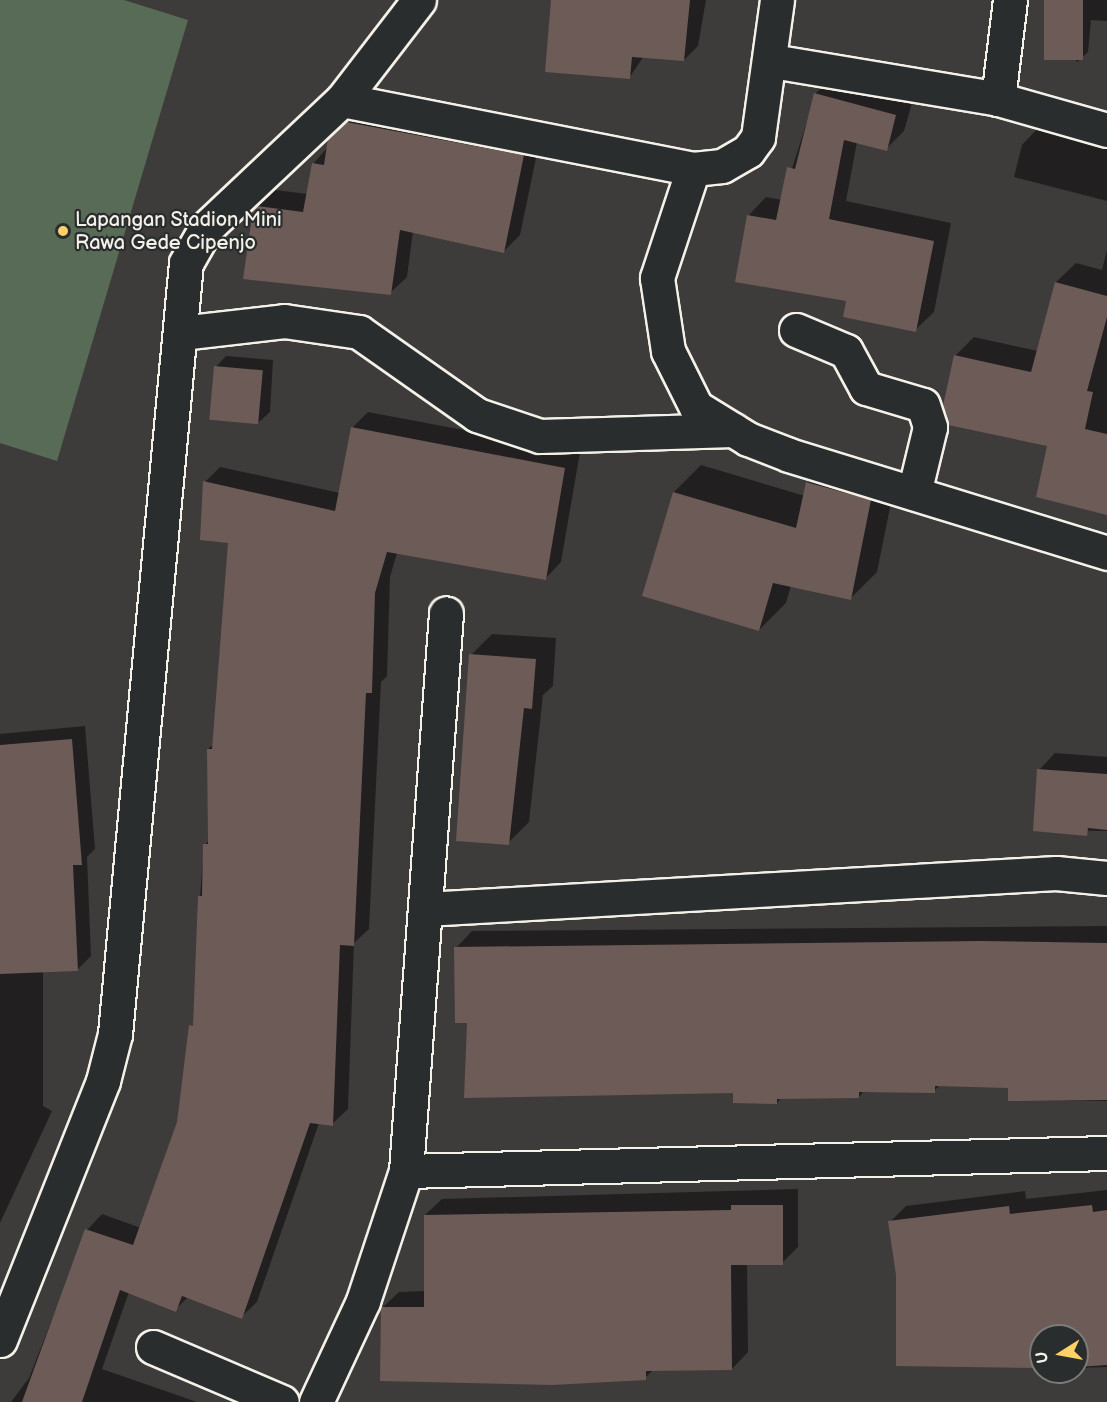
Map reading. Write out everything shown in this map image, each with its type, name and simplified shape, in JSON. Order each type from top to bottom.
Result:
[{"type":"street","points":[[0,1340],[103,1081],[115,1034],[186,263],[206,228],[342,100],[419,0]]},
{"type":"street","points":[[342,100],[693,169],[722,166],[748,152],[758,137],[772,61],[777,0]]},
{"type":"street","points":[[998,99],[1011,0]]},
{"type":"street","points":[[772,61],[998,99],[1107,130]]},
{"type":"street","points":[[693,169],[657,278],[668,351],[696,407],[733,430],[789,455],[1107,553]]},
{"type":"street","points":[[181,333],[284,321],[359,332],[477,415],[540,436],[733,430]]},
{"type":"street","points":[[795,330],[846,351],[866,388],[922,405],[930,427],[914,493]]},
{"type":"street","points":[[316,1402],[363,1301],[406,1171],[446,613]]},
{"type":"street","points":[[425,909],[1056,873],[1107,878]]},
{"type":"street","points":[[406,1171],[1107,1153]]},
{"type":"street","points":[[153,1347],[282,1402]]},
{"type":"green space","name":"Lapangan Stadion Mini Rawa Gede Cipenjo","points":[[0,0],[124,0],[188,20],[57,461],[0,443]]},
{"type":"building","points":[[551,0],[690,0],[684,61],[632,57],[630,79],[545,72]]},
{"type":"building","points":[[1044,0],[1083,0],[1083,60],[1044,60]]},
{"type":"building","points":[[814,93],[896,115],[887,151],[844,140],[829,219],[934,241],[916,332],[843,317],[846,301],[735,282],[747,215],[776,220],[787,167],[795,169]]},
{"type":"building","points":[[346,122],[524,155],[504,253],[400,230],[391,295],[243,279],[253,210],[257,206],[303,212],[312,163],[324,165],[328,138]]},
{"type":"building","points":[[1055,282],[1107,296],[1107,317],[1087,391],[1093,392],[1085,429],[1107,434],[1107,515],[1036,497],[1047,446],[948,425],[943,406],[954,355],[1031,372]]},
{"type":"building","points":[[214,366],[263,370],[258,424],[209,420]]},
{"type":"building","points":[[351,427],[565,468],[546,580],[387,552],[375,593],[372,693],[366,693],[354,946],[340,945],[333,1126],[310,1123],[242,1319],[182,1296],[176,1312],[120,1290],[82,1402],[22,1402],[85,1229],[133,1245],[177,1122],[189,1025],[193,1026],[198,896],[202,896],[203,844],[208,844],[207,749],[212,749],[228,543],[200,540],[203,481],[335,511]]},
{"type":"building","points":[[806,482],[871,500],[851,600],[773,583],[759,631],[642,596],[673,492],[796,528]]},
{"type":"building","points":[[469,654],[536,659],[532,709],[524,708],[509,845],[456,841]]},
{"type":"building","points":[[72,739],[82,865],[73,865],[78,971],[0,974],[0,745]]},
{"type":"building","points":[[1037,769],[1107,774],[1107,830],[1088,828],[1087,836],[1033,831]]},
{"type":"building","points":[[981,941],[1107,943],[1107,1100],[1008,1101],[1008,1088],[935,1086],[935,1093],[859,1092],[859,1098],[777,1099],[777,1104],[733,1103],[733,1093],[464,1098],[467,1023],[455,1023],[454,947]]},
{"type":"building","points":[[731,1205],[783,1205],[783,1265],[731,1265],[732,1370],[646,1371],[646,1380],[552,1385],[380,1381],[381,1307],[424,1307],[424,1215],[731,1210]]},
{"type":"building","points":[[1092,1205],[1093,1212],[1107,1210],[1107,1365],[1089,1366],[1089,1324],[1029,1324],[1029,1368],[896,1366],[896,1275],[888,1221],[1009,1206],[1010,1214]]},
{"type":"place","name":"Lapangan Stadion Mini Rawa Gede Cipenjo","points":[[63,231]]}]
